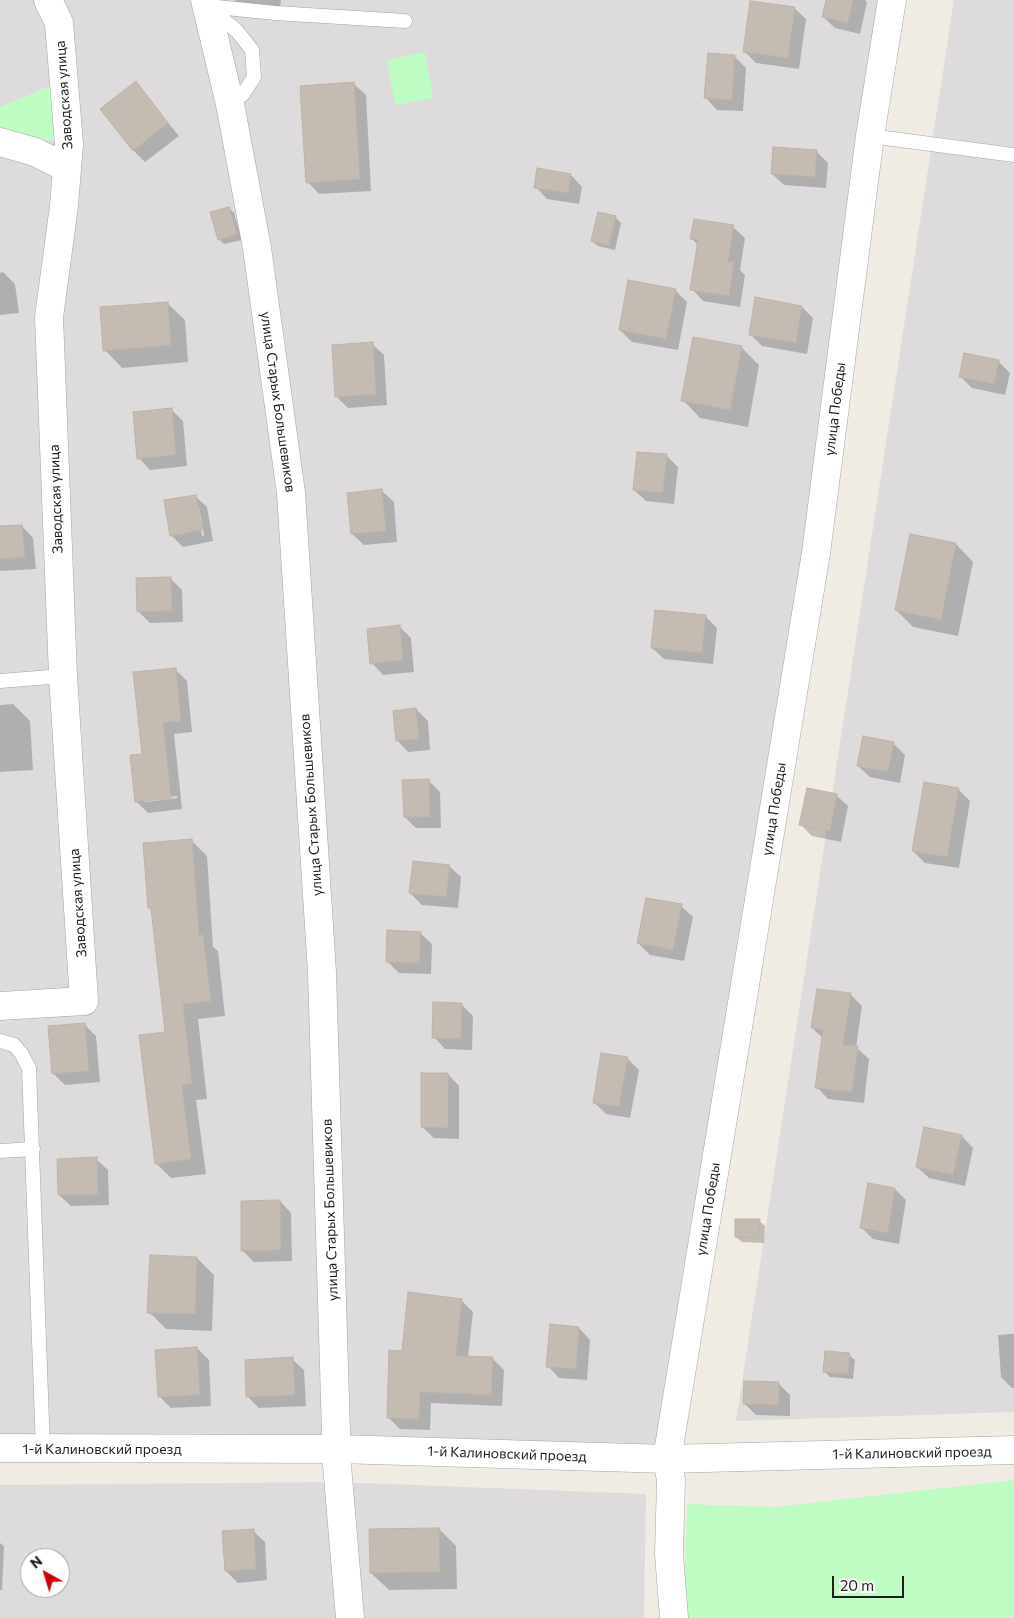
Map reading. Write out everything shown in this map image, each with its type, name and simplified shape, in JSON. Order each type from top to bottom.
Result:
[{"type":"street","name":"Заводская улица","points":[[0,1006],[84,1001],[63,676],[49,318],[69,144],[59,23],[48,0]]},
{"type":"street","name":"улица Победы","points":[[674,1618],[669,1554],[671,1480],[667,1459],[816,553],[870,136],[892,0]]},
{"type":"street","name":"улица Старых Большевиков","points":[[206,3],[230,104],[256,248],[291,493],[322,972],[337,1465],[350,1618]]},
{"type":"street","points":[[0,142],[35,152],[67,168]]},
{"type":"street","name":"1-й Калиновский проезд","points":[[0,1448],[338,1449],[667,1459],[1014,1450]]},
{"type":"lane","points":[[206,3],[275,13],[405,21]]},
{"type":"lane","points":[[870,136],[1014,155]]},
{"type":"lane","points":[[0,681],[63,676]]},
{"type":"lane","points":[[0,1041],[14,1045],[21,1052],[29,1068],[43,1449]]},
{"type":"lane","points":[[0,1151],[33,1149]]},
{"type":"shaded area","points":[[0,0],[897,0],[667,1459],[0,1449]]},
{"type":"shaded area","points":[[954,0],[1014,0],[1014,1412],[736,1421]]},
{"type":"shaded area","points":[[337,1482],[646,1494],[644,1618],[0,1618],[0,1485]]},
{"type":"green space","points":[[425,52],[433,98],[395,105],[387,60]]},
{"type":"green space","points":[[57,83],[59,137],[55,141],[0,135],[0,107]]},
{"type":"green space","points":[[1014,1480],[1014,1618],[683,1618],[687,1504],[775,1507]]},
{"type":"building","points":[[826,0],[853,0],[848,23],[822,17]]},
{"type":"building","points":[[750,1],[795,7],[788,58],[743,52]]},
{"type":"building","points":[[708,53],[735,55],[732,100],[704,98]]},
{"type":"building","points":[[136,81],[168,123],[133,151],[100,109]]},
{"type":"building","points":[[354,82],[360,179],[306,183],[300,86]]},
{"type":"building","points":[[773,147],[817,150],[815,177],[771,174]]},
{"type":"building","points":[[537,168],[571,174],[568,193],[534,188]]},
{"type":"building","points":[[229,207],[237,234],[218,240],[210,212]]},
{"type":"building","points":[[598,212],[616,216],[609,246],[591,241]]},
{"type":"building","points":[[694,219],[734,225],[728,262],[734,262],[729,296],[690,290],[698,240],[690,239]]},
{"type":"building","points":[[628,280],[676,289],[666,339],[619,330]]},
{"type":"building","points":[[755,297],[802,306],[796,343],[749,335]]},
{"type":"building","points":[[168,302],[171,345],[103,351],[100,307]]},
{"type":"building","points":[[693,337],[742,346],[730,410],[681,401]]},
{"type":"building","points":[[373,342],[376,394],[335,397],[332,345]]},
{"type":"building","points":[[964,353],[999,360],[994,384],[959,377]]},
{"type":"building","points":[[172,408],[176,455],[137,459],[133,412]]},
{"type":"building","points":[[637,452],[667,454],[663,493],[633,490]]},
{"type":"building","points":[[382,489],[386,531],[351,534],[347,493]]},
{"type":"building","points":[[196,495],[202,530],[170,536],[164,500]]},
{"type":"building","points":[[22,525],[25,557],[0,559],[0,526]]},
{"type":"building","points":[[910,534],[956,543],[941,620],[895,610]]},
{"type":"building","points":[[171,577],[172,611],[137,612],[136,578]]},
{"type":"building","points":[[655,610],[706,615],[702,653],[651,648]]},
{"type":"building","points":[[400,625],[403,660],[370,664],[367,629]]},
{"type":"building","points":[[176,668],[181,721],[163,723],[171,798],[135,802],[130,755],[142,754],[133,672]]},
{"type":"building","points":[[416,708],[419,739],[396,741],[393,711]]},
{"type":"building","points":[[863,736],[894,742],[888,772],[857,766]]},
{"type":"building","points":[[429,779],[430,817],[404,817],[402,780]]},
{"type":"building","points":[[924,782],[959,788],[947,857],[912,851]]},
{"type":"building","points":[[807,788],[837,794],[830,831],[799,825]]},
{"type":"building","points":[[192,839],[199,935],[203,935],[211,1001],[183,1004],[192,1084],[182,1085],[191,1159],[155,1164],[139,1035],[165,1032],[151,908],[148,908],[143,843]]},
{"type":"building","points":[[413,861],[450,865],[446,897],[409,893]]},
{"type":"building","points":[[646,898],[682,904],[673,950],[637,943]]},
{"type":"building","points":[[387,930],[421,932],[419,963],[386,962]]},
{"type":"building","points":[[817,989],[851,993],[843,1045],[858,1046],[852,1092],[815,1088],[823,1030],[811,1028]]},
{"type":"building","points":[[433,1002],[462,1003],[461,1039],[432,1038]]},
{"type":"building","points":[[85,1023],[89,1071],[52,1074],[48,1026]]},
{"type":"building","points":[[601,1053],[628,1057],[619,1107],[593,1103]]},
{"type":"building","points":[[421,1073],[448,1073],[448,1128],[421,1127]]},
{"type":"building","points":[[924,1127],[962,1135],[953,1175],[916,1167]]},
{"type":"building","points":[[97,1157],[98,1194],[58,1195],[57,1159]]},
{"type":"building","points":[[868,1183],[895,1188],[888,1233],[860,1228]]},
{"type":"building","points":[[280,1200],[281,1250],[241,1251],[241,1201]]},
{"type":"building","points":[[735,1219],[760,1219],[759,1238],[735,1237]]},
{"type":"building","points":[[150,1255],[197,1257],[195,1314],[147,1313]]},
{"type":"building","points":[[408,1292],[462,1299],[456,1356],[493,1357],[491,1395],[420,1392],[419,1419],[387,1418],[389,1350],[402,1351]]},
{"type":"building","points":[[550,1324],[579,1327],[576,1369],[546,1367]]},
{"type":"building","points":[[197,1347],[200,1395],[158,1397],[155,1350]]},
{"type":"building","points":[[825,1351],[850,1353],[848,1374],[823,1372]]},
{"type":"building","points":[[293,1357],[295,1395],[246,1397],[245,1360]]},
{"type":"building","points":[[744,1381],[779,1382],[779,1405],[743,1404]]},
{"type":"building","points":[[439,1528],[440,1572],[370,1573],[369,1529]]},
{"type":"building","points":[[254,1529],[256,1569],[225,1571],[222,1531]]}]
